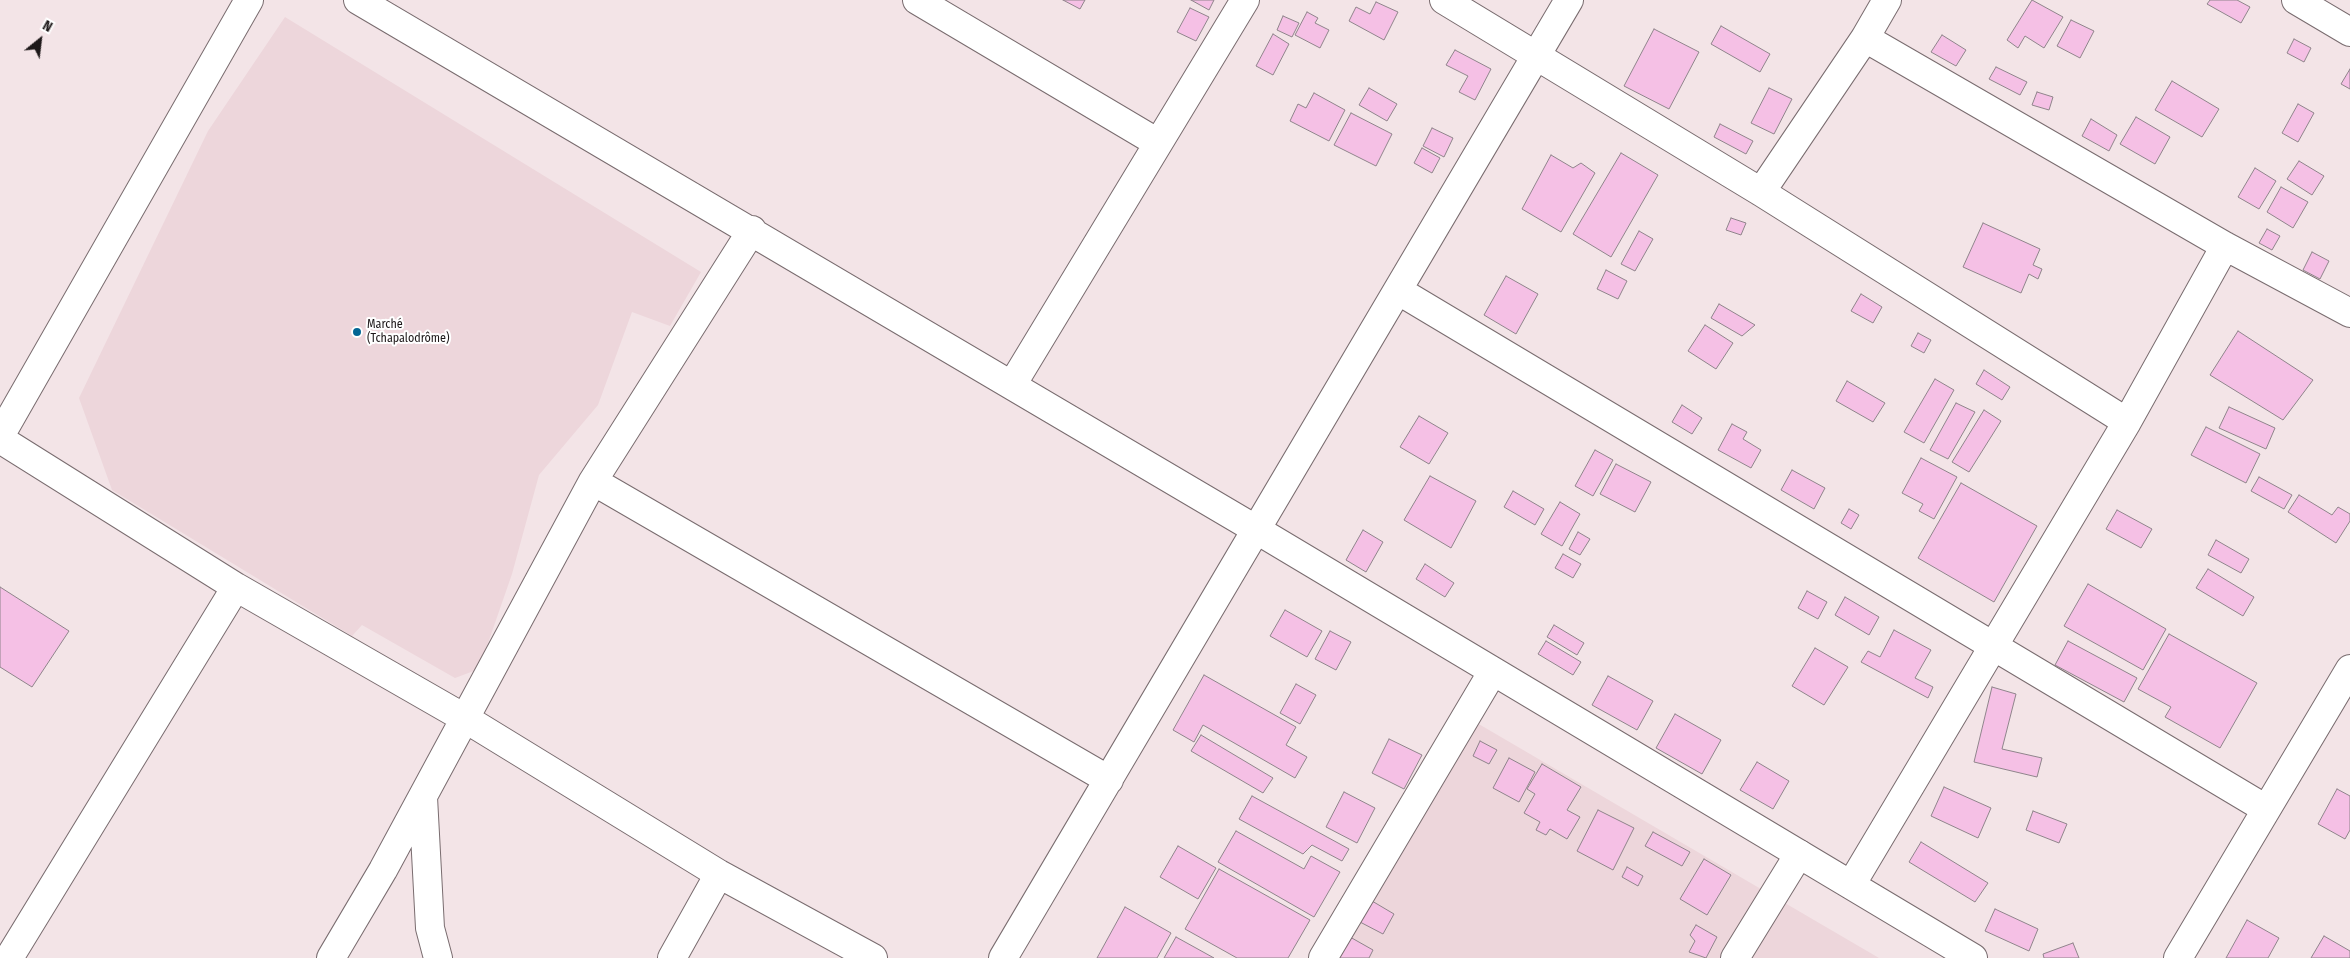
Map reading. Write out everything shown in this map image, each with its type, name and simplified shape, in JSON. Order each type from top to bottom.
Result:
[{"type":"street","points":[[248,0],[0,437],[236,587],[466,718],[719,874],[873,958]]},
{"type":"street","points":[[358,0],[752,230],[1972,958]]},
{"type":"street","points":[[917,0],[1158,143]]},
{"type":"street","points":[[1012,385],[1246,0]]},
{"type":"street","points":[[1444,0],[1761,192],[2127,422]]},
{"type":"street","points":[[1003,958],[1399,291],[1569,0]]},
{"type":"street","points":[[1761,192],[1865,38],[1887,0]]},
{"type":"street","points":[[2296,0],[2350,32]]},
{"type":"street","points":[[1865,38],[2225,246],[2350,313]]},
{"type":"street","points":[[331,958],[423,797],[593,481],[752,230]]},
{"type":"street","points":[[1851,885],[2127,422],[2225,246]]},
{"type":"street","points":[[1399,291],[2266,809]]},
{"type":"street","points":[[593,481],[1109,780]]},
{"type":"street","points":[[9,958],[236,587]]},
{"type":"street","points":[[2178,958],[2350,669]]},
{"type":"street","points":[[1323,958],[1492,671]]},
{"type":"street","points":[[423,797],[430,928],[438,958]]},
{"type":"street","points":[[1735,958],[1799,854]]},
{"type":"street","points":[[672,958],[719,874]]},
{"type":"shaded area","points":[[285,17],[701,272],[670,326],[632,312],[598,405],[539,475],[512,574],[479,669],[455,678],[362,625],[352,636],[112,490],[79,398],[208,131]]},
{"type":"shaded area","points":[[1465,716],[1879,958],[1323,958]]},
{"type":"building","points":[[1063,0],[1085,0],[1080,9]]},
{"type":"building","points":[[1191,0],[1214,0],[1209,10]]},
{"type":"building","points":[[2032,0],[2063,17],[2044,48],[2025,36],[2018,48],[2007,40]]},
{"type":"building","points":[[2210,0],[2237,0],[2250,7],[2241,23],[2207,4]]},
{"type":"building","points":[[1376,2],[1398,12],[1384,40],[1349,21],[1356,7],[1370,14]]},
{"type":"building","points":[[1190,8],[1209,17],[1196,41],[1177,32]]},
{"type":"building","points":[[1307,12],[1318,18],[1315,23],[1329,30],[1320,48],[1295,35]]},
{"type":"building","points":[[1283,16],[1299,23],[1292,37],[1277,30]]},
{"type":"building","points":[[2071,20],[2094,31],[2080,58],[2057,46]]},
{"type":"building","points":[[1721,26],[1770,54],[1760,72],[1711,44]]},
{"type":"building","points":[[1654,29],[1699,52],[1669,109],[1624,86]]},
{"type":"building","points":[[1273,34],[1289,44],[1273,75],[1256,66]]},
{"type":"building","points":[[1942,35],[1966,50],[1956,66],[1931,52]]},
{"type":"building","points":[[2294,39],[2311,48],[2304,62],[2287,53]]},
{"type":"building","points":[[1455,50],[1491,69],[1475,100],[1459,92],[1468,76],[1446,65]]},
{"type":"building","points":[[1996,67],[2027,82],[2020,95],[1989,79]]},
{"type":"building","points":[[2350,69],[2350,89],[2341,84]]},
{"type":"building","points":[[2172,81],[2219,109],[2202,137],[2155,110]]},
{"type":"building","points":[[1369,88],[1397,104],[1387,121],[1359,105]]},
{"type":"building","points":[[1769,88],[1792,99],[1774,134],[1751,123]]},
{"type":"building","points":[[2037,92],[2053,97],[2049,110],[2032,105]]},
{"type":"building","points":[[1314,93],[1345,110],[1329,141],[1290,121],[1298,104],[1306,108]]},
{"type":"building","points":[[2298,104],[2314,113],[2298,142],[2282,133]]},
{"type":"building","points":[[1351,113],[1392,134],[1376,166],[1334,145]]},
{"type":"building","points":[[2136,117],[2170,137],[2155,164],[2120,144]]},
{"type":"building","points":[[2091,119],[2117,135],[2109,151],[2082,136]]},
{"type":"building","points":[[1720,124],[1753,141],[1746,154],[1714,137]]},
{"type":"building","points":[[1432,128],[1453,138],[1444,157],[1423,146]]},
{"type":"building","points":[[1422,148],[1440,158],[1432,173],[1414,163]]},
{"type":"building","points":[[1621,153],[1658,175],[1611,257],[1573,234]]},
{"type":"building","points":[[1551,155],[1573,168],[1581,163],[1595,173],[1561,232],[1522,209]]},
{"type":"building","points":[[2299,161],[2324,176],[2312,195],[2287,179]]},
{"type":"building","points":[[2255,168],[2276,181],[2259,209],[2238,197]]},
{"type":"building","points":[[2281,187],[2308,202],[2293,228],[2267,212]]},
{"type":"building","points":[[1731,218],[1746,223],[1741,235],[1726,230]]},
{"type":"building","points":[[1983,223],[2040,249],[2033,265],[2042,269],[2038,279],[2029,274],[2021,293],[1963,267]]},
{"type":"building","points":[[2267,229],[2280,236],[2272,250],[2259,243]]},
{"type":"building","points":[[1639,231],[1653,239],[1635,271],[1621,264]]},
{"type":"building","points":[[2312,252],[2329,261],[2320,279],[2303,270]]},
{"type":"building","points":[[1606,270],[1627,281],[1618,299],[1597,289]]},
{"type":"building","points":[[1506,276],[1538,294],[1516,334],[1484,315]]},
{"type":"building","points":[[1861,294],[1882,307],[1873,323],[1851,311]]},
{"type":"building","points":[[1719,304],[1755,325],[1742,336],[1711,318]]},
{"type":"building","points":[[1705,325],[1733,343],[1716,369],[1688,351]]},
{"type":"building","points":[[2238,331],[2313,380],[2283,420],[2210,375]]},
{"type":"building","points":[[1918,333],[1931,340],[1924,353],[1911,346]]},
{"type":"building","points":[[1984,370],[2010,387],[2002,400],[1976,384]]},
{"type":"building","points":[[1935,379],[1954,390],[1924,443],[1904,432]]},
{"type":"building","points":[[1847,381],[1885,403],[1873,422],[1836,401]]},
{"type":"building","points":[[1956,403],[1975,412],[1948,459],[1930,450]]},
{"type":"building","points":[[1682,405],[1702,418],[1692,434],[1672,422]]},
{"type":"building","points":[[2229,407],[2275,428],[2266,449],[2219,428]]},
{"type":"building","points":[[1984,410],[2001,421],[1969,472],[1952,462]]},
{"type":"building","points":[[1419,416],[1448,433],[1429,464],[1400,447]]},
{"type":"building","points":[[1732,424],[1747,432],[1743,439],[1761,450],[1751,468],[1718,450]]},
{"type":"building","points":[[2206,427],[2260,454],[2246,483],[2191,455]]},
{"type":"building","points":[[1595,450],[1613,460],[1593,496],[1575,486]]},
{"type":"building","points":[[1921,458],[1957,477],[1934,519],[1919,511],[1923,504],[1902,493]]},
{"type":"building","points":[[1616,464],[1651,482],[1635,512],[1600,494]]},
{"type":"building","points":[[1792,470],[1825,488],[1814,509],[1781,490]]},
{"type":"building","points":[[1430,476],[1476,501],[1451,548],[1404,520]]},
{"type":"building","points":[[2259,477],[2292,495],[2284,509],[2251,491]]},
{"type":"building","points":[[1961,483],[2037,526],[1994,602],[1918,558]]},
{"type":"building","points":[[1513,491],[1544,509],[1535,525],[1504,507]]},
{"type":"building","points":[[2299,495],[2332,515],[2338,507],[2350,514],[2350,521],[2336,543],[2288,512]]},
{"type":"building","points":[[1560,502],[1580,514],[1562,546],[1541,534]]},
{"type":"building","points":[[1849,509],[1859,515],[1851,529],[1841,523]]},
{"type":"building","points":[[2117,510],[2152,529],[2141,548],[2106,529]]},
{"type":"building","points":[[1363,530],[1383,542],[1366,572],[1346,560]]},
{"type":"building","points":[[1578,532],[1590,539],[1580,555],[1569,549]]},
{"type":"building","points":[[2216,540],[2249,559],[2241,573],[2208,555]]},
{"type":"building","points":[[1563,554],[1581,564],[1573,578],[1555,568]]},
{"type":"building","points":[[1425,564],[1454,583],[1445,597],[1416,579]]},
{"type":"building","points":[[2208,569],[2254,597],[2243,616],[2196,588]]},
{"type":"building","points":[[2088,584],[2166,629],[2143,670],[2064,626]]},
{"type":"building","points":[[0,587],[69,631],[32,687],[0,667]]},
{"type":"building","points":[[1807,591],[1827,602],[1818,619],[1798,608]]},
{"type":"building","points":[[1845,597],[1879,617],[1869,635],[1835,615]]},
{"type":"building","points":[[1285,610],[1322,631],[1307,657],[1270,636]]},
{"type":"building","points":[[1554,625],[1584,643],[1577,655],[1547,637]]},
{"type":"building","points":[[1894,630],[1931,650],[1915,678],[1933,687],[1928,698],[1861,662],[1868,651],[1880,657]]},
{"type":"building","points":[[1330,631],[1351,642],[1336,670],[1315,659]]},
{"type":"building","points":[[2169,634],[2257,683],[2220,748],[2165,717],[2171,707],[2138,689]]},
{"type":"building","points":[[1546,641],[1581,662],[1573,675],[1538,654]]},
{"type":"building","points":[[2068,641],[2137,678],[2124,702],[2055,665]]},
{"type":"building","points":[[1815,648],[1848,667],[1824,705],[1792,686]]},
{"type":"building","points":[[1204,675],[1296,727],[1286,745],[1307,757],[1295,778],[1203,725],[1194,742],[1173,730]]},
{"type":"building","points":[[1608,676],[1653,701],[1637,730],[1592,705]]},
{"type":"building","points":[[1296,684],[1316,695],[1300,724],[1280,713]]},
{"type":"building","points":[[1992,687],[2016,694],[2002,749],[2042,758],[2037,777],[1974,762]]},
{"type":"building","points":[[1675,714],[1721,740],[1702,774],[1656,748]]},
{"type":"building","points":[[1201,735],[1273,778],[1263,793],[1191,751]]},
{"type":"building","points":[[1389,739],[1422,755],[1404,789],[1372,773]]},
{"type":"building","points":[[1480,741],[1497,750],[1489,764],[1473,756]]},
{"type":"building","points":[[1509,758],[1535,772],[1519,802],[1493,788]]},
{"type":"building","points":[[1757,762],[1789,781],[1773,809],[1740,790]]},
{"type":"building","points":[[1542,764],[1581,787],[1567,810],[1580,817],[1567,839],[1550,829],[1546,835],[1536,830],[1540,822],[1524,813],[1535,794],[1527,789]]},
{"type":"building","points":[[1944,787],[1991,808],[1978,838],[1931,816]]},
{"type":"building","points":[[2337,789],[2350,796],[2350,830],[2345,839],[2318,824]]},
{"type":"building","points":[[1344,792],[1375,808],[1357,843],[1326,827]]},
{"type":"building","points":[[1252,796],[1349,849],[1342,861],[1312,845],[1303,854],[1239,819]]},
{"type":"building","points":[[1598,810],[1634,828],[1613,870],[1577,851]]},
{"type":"building","points":[[2033,811],[2067,824],[2059,843],[2026,830]]},
{"type":"building","points":[[1236,831],[1304,869],[1311,856],[1340,872],[1314,917],[1218,862]]},
{"type":"building","points":[[1653,832],[1690,852],[1682,866],[1645,846]]},
{"type":"building","points":[[1921,842],[1988,883],[1975,902],[1909,862]]},
{"type":"building","points":[[1178,846],[1216,868],[1198,899],[1160,877]]},
{"type":"building","points":[[1704,859],[1731,875],[1707,915],[1680,899]]},
{"type":"building","points":[[1627,867],[1643,876],[1638,886],[1622,877]]},
{"type":"building","points":[[1219,869],[1310,920],[1288,958],[1237,958],[1185,929]]},
{"type":"building","points":[[1372,901],[1394,914],[1383,934],[1360,922]]},
{"type":"building","points":[[1125,907],[1171,933],[1157,958],[1097,958]]},
{"type":"building","points":[[1995,909],[2038,929],[2029,951],[1985,931]]},
{"type":"building","points":[[2247,920],[2279,938],[2268,958],[2226,958]]},
{"type":"building","points":[[1696,925],[1717,937],[1706,958],[1689,952],[1695,941],[1690,935]]},
{"type":"building","points":[[2324,936],[2350,951],[2350,958],[2311,958]]},
{"type":"building","points":[[1176,937],[1214,958],[1164,958]]},
{"type":"building","points":[[1350,937],[1373,950],[1369,958],[1339,958]]},
{"type":"building","points":[[2073,943],[2079,958],[2044,958],[2043,954]]},
{"type":"place","name":"Marché (Tchapalodrôme)","points":[[357,332]]}]
